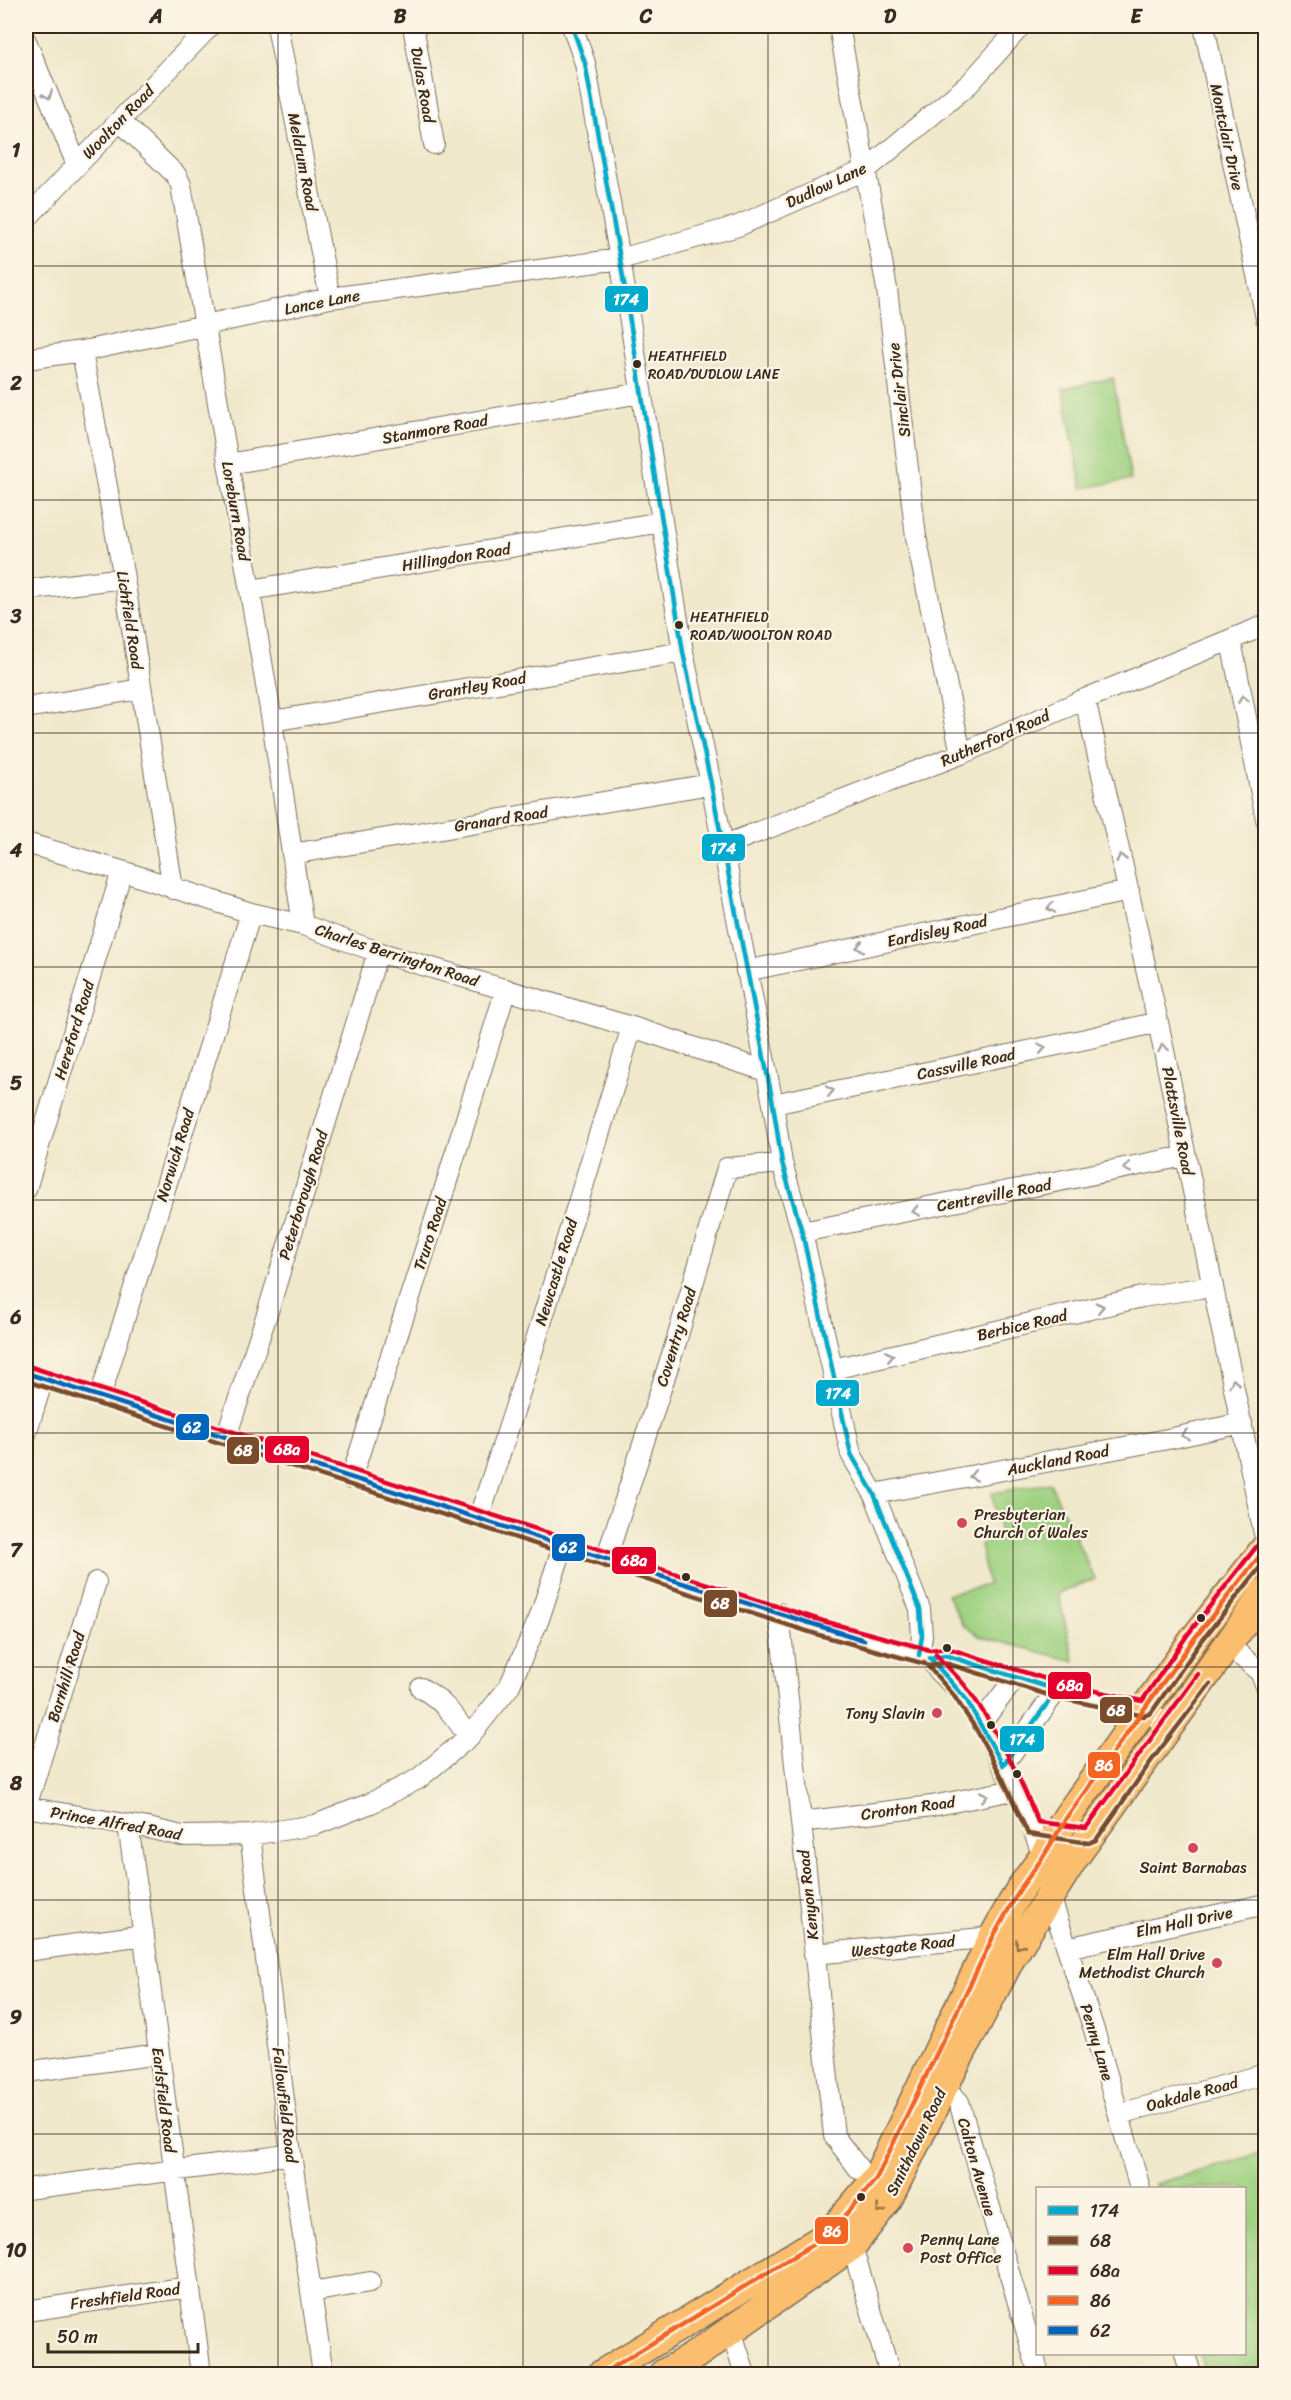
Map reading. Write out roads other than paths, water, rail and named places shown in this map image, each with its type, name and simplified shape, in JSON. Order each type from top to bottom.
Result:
[{"type":"highway","name":"Smithdown Road","points":[[934,2083],[993,1936],[1020,1889],[1043,1857],[1045,1830],[1100,1770],[1194,1639],[1266,1545]]},
{"type":"highway","name":"Smithdown Road","points":[[663,2374],[732,2330],[843,2237],[934,2083],[1050,1896],[1146,1756],[1266,1592]]},
{"type":"highway","name":"Smithdown Road","points":[[602,2374],[828,2235],[843,2237]]},
{"type":"street","name":"Woolton Road","points":[[26,219],[210,26]]},
{"type":"street","name":"Meldrum Road","points":[[277,26],[330,298]]},
{"type":"street","name":"Dulas Road","points":[[413,26],[434,144]]},
{"type":"street","points":[[572,26],[585,63],[620,258],[683,652],[773,1104],[782,1163],[802,1232],[851,1454],[874,1494],[920,1609],[925,1657],[960,1691],[981,1723],[1014,1790],[1045,1830],[1090,1836]]},
{"type":"street","name":"Sinclair Drive","points":[[839,26],[867,169],[887,289],[916,537],[961,754]]},
{"type":"street","name":"Dudlow Lane","points":[[620,258],[738,226],[867,169],[969,84],[1021,26]]},
{"type":"street","name":"Montclair Drive","points":[[1204,26],[1266,318]]},
{"type":"street","points":[[26,41],[77,165]]},
{"type":"street","name":"Loreburn Road","points":[[120,121],[176,175],[181,185],[272,721],[303,925]]},
{"type":"street","name":"Lance Lane","points":[[26,359],[82,352],[330,298],[620,258]]},
{"type":"street","name":"Lichfield Road","points":[[82,352],[124,578],[173,889]]},
{"type":"street","name":"Stanmore Road","points":[[228,464],[641,393]]},
{"type":"street","name":"Hillingdon Road","points":[[250,590],[662,522]]},
{"type":"street","points":[[26,590],[124,578]]},
{"type":"street","name":"Rutherford Road","points":[[722,846],[961,754],[1085,699],[1266,625]]},
{"type":"street","points":[[1231,641],[1266,819]]},
{"type":"street","name":"Grantley Road","points":[[272,721],[683,652]]},
{"type":"street","points":[[26,708],[141,688]]},
{"type":"street","name":"Plattsville Road","points":[[1085,699],[1158,1022],[1266,1545]]},
{"type":"street","name":"Granard Road","points":[[292,854],[711,784]]},
{"type":"street","name":"Charles Berrington Road","points":[[26,843],[251,913],[303,925],[378,952],[506,988],[766,1071]]},
{"type":"street","name":"Hereford Road","points":[[26,1190],[122,871]]},
{"type":"street","name":"Eardisley Road","points":[[746,971],[1129,891]]},
{"type":"street","name":"Norwich Road","points":[[100,1397],[251,913]]},
{"type":"street","name":"Peterborough Road","points":[[226,1437],[267,1314],[378,952]]},
{"type":"street","name":"Truro Road","points":[[351,1479],[438,1210],[506,988]]},
{"type":"street","name":"Cassville Road","points":[[773,1104],[1158,1022]]},
{"type":"street","name":"Newcastle Road","points":[[478,1517],[515,1408],[632,1027]]},
{"type":"street","name":"Centreville Road","points":[[802,1232],[1185,1156]]},
{"type":"street","name":"Coventry Road","points":[[606,1559],[676,1342],[727,1168],[782,1163]]},
{"type":"street","name":"Berbice Road","points":[[833,1369],[1142,1297],[1213,1286]]},
{"type":"street","points":[[26,1434],[34,1376],[563,1546],[925,1657],[945,1655],[1057,1690],[1145,1709],[1169,1727]]},
{"type":"street","name":"Auckland Road","points":[[874,1494],[1242,1423]]},
{"type":"street","name":"Prince Alfred Road","points":[[26,1807],[182,1836],[250,1835],[315,1825],[371,1803],[418,1779],[469,1737],[509,1687],[539,1619],[563,1546]]},
{"type":"street","name":"Barnhill Road","points":[[26,1807],[96,1582]]},
{"type":"street","name":"Kenyon Road","points":[[779,1613],[834,2136],[859,2169]]},
{"type":"street","points":[[1228,1645],[1264,1675]]},
{"type":"street","points":[[981,1723],[1016,1677]]},
{"type":"street","points":[[421,1688],[436,1697],[449,1709],[469,1737]]},
{"type":"street","points":[[1003,1765],[1057,1690]]},
{"type":"street","name":"Cronton Road","points":[[801,1822],[932,1806],[1014,1790]]},
{"type":"street","name":"Earlsfield Road","points":[[128,1826],[201,2374]]},
{"type":"street","name":"Fallowfield Road","points":[[250,1835],[291,2154],[323,2374]]},
{"type":"street","name":"Penny Lane","points":[[1043,1857],[1050,1896],[1140,2187]]},
{"type":"street","name":"Elm Hall Drive","points":[[1067,1948],[1266,1904]]},
{"type":"street","points":[[26,1951],[144,1935]]},
{"type":"street","name":"Westgate Road","points":[[814,1954],[993,1936]]},
{"type":"street","points":[[26,2072],[159,2054]]},
{"type":"street","name":"Oakdale Road","points":[[1119,2114],[1266,2074]]},
{"type":"street","name":"Calton Avenue","points":[[934,2083],[959,2102],[1039,2374]]},
{"type":"street","points":[[26,2189],[291,2154]]},
{"type":"street","points":[[843,2237],[890,2374]]},
{"type":"street","points":[[311,2292],[370,2282]]},
{"type":"street","name":"Freshfield Road","points":[[26,2311],[188,2287]]},
{"type":"street","points":[[732,2330],[745,2374]]},
{"type":"street","points":[[1185,2355],[1191,2374]]},
{"type":"place","name":"HEATHFIELD ROAD/DUDLOW LANE","points":[[637,364]]},
{"type":"place","name":"HEATHFIELD ROAD/WOOLTON ROAD","points":[[679,625]]},
{"type":"place","name":"Presbyterian Church of Wales","points":[[962,1523]]},
{"type":"place","name":"Tony Slavin","points":[[937,1713]]},
{"type":"place","name":"Saint Barnabas","points":[[1193,1848]]},
{"type":"place","name":"Elm Hall Drive Methodist Church","points":[[1217,1963]]},
{"type":"place","name":"Penny Lane Post Office","points":[[908,2248]]}]
